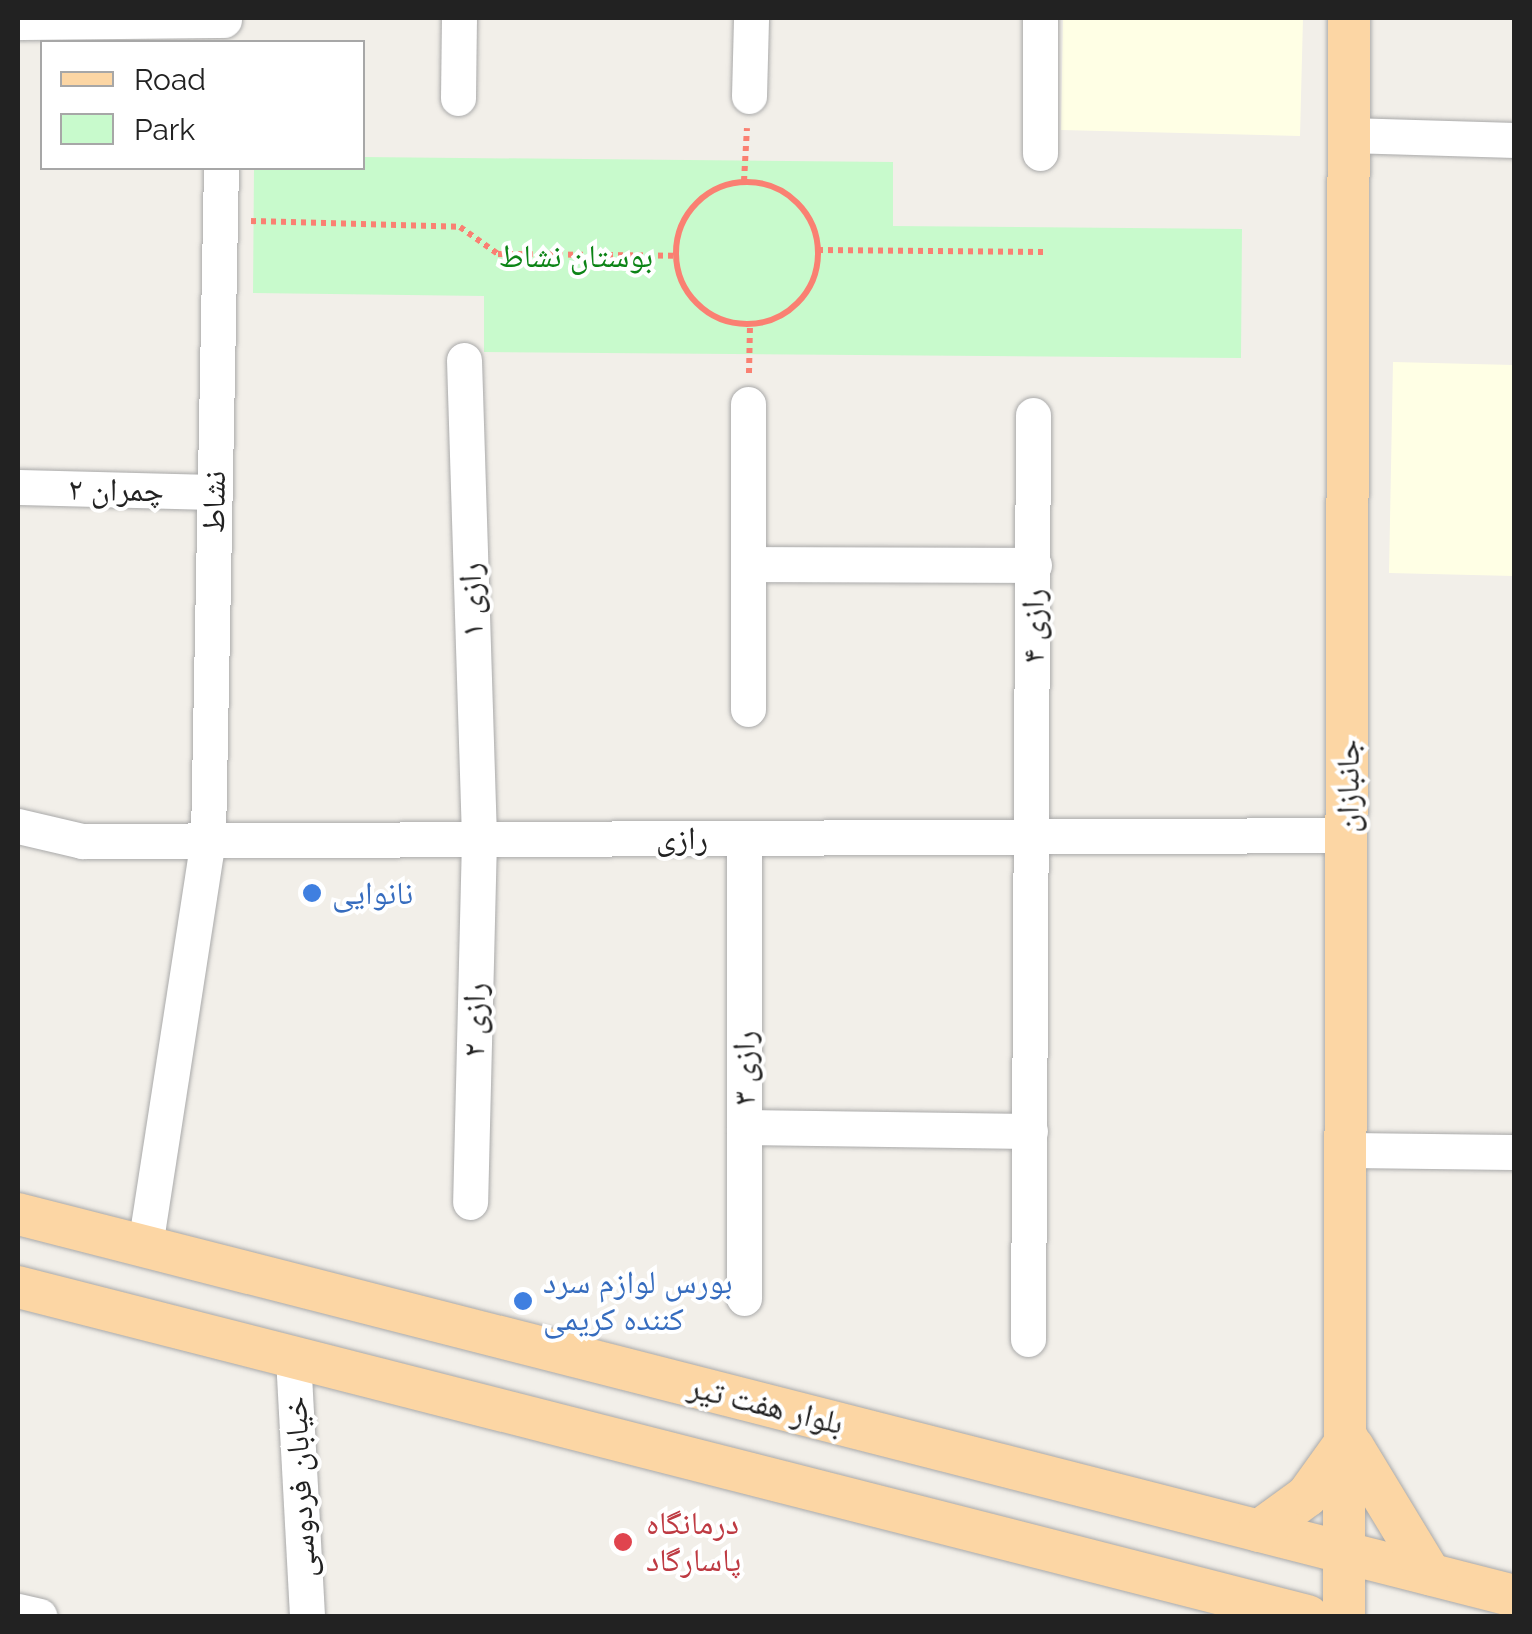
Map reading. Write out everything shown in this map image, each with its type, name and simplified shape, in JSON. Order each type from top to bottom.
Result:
[{"type":"main road","name":"جانبازان","points":[[1344,1616],[1348,1554],[1349,18]]},
{"type":"main road","name":"بلوار هفت تیر","points":[[18,1214],[1514,1596]]},
{"type":"main road","points":[[18,1287],[1200,1603],[1308,1616]]},
{"type":"main road","points":[[1259,1530],[1308,1496],[1348,1439],[1430,1574]]},
{"type":"street","points":[[458,98],[459,18]]},
{"type":"street","points":[[749,96],[750,18]]},
{"type":"street","points":[[1040,18],[1040,153]]},
{"type":"street","points":[[18,22],[224,27]]},
{"type":"street","points":[[1349,135],[1514,140]]},
{"type":"street","name":"نشاط","points":[[144,1246],[208,837],[221,170]]},
{"type":"street","name":"رازی ۱","points":[[464,360],[479,839]]},
{"type":"street","points":[[748,404],[748,709]]},
{"type":"street","name":"رازی ۴","points":[[1028,1340],[1033,415]]},
{"type":"street","name":"چمران ۲","points":[[18,488],[215,492]]},
{"type":"street","points":[[748,564],[1034,564]]},
{"type":"street","name":"رازی","points":[[18,826],[82,841],[208,837],[1348,835]]},
{"type":"street","name":"رازی ۳","points":[[744,838],[744,1298]]},
{"type":"street","name":"رازی ۲","points":[[470,1202],[479,839]]},
{"type":"street","points":[[744,1127],[1030,1131]]},
{"type":"street","points":[[1349,1150],[1514,1152]]},
{"type":"street","name":"خیابان فردوسی","points":[[293,1358],[307,1616]]},
{"type":"street","points":[[18,1612],[39,1616]]},
{"type":"path","points":[[744,181],[749,96]]},
{"type":"path","points":[[744,181],[796,201],[818,250],[800,302],[750,324],[699,306],[676,256],[694,204],[744,181]]},
{"type":"path","points":[[220,220],[460,227],[498,254],[676,256]]},
{"type":"path","points":[[818,250],[1044,252]]},
{"type":"path","points":[[748,404],[750,324]]},
{"type":"shaded area","points":[[1063,18],[1303,18],[1300,136],[1061,130]]},
{"type":"shaded area","points":[[1393,362],[1514,365],[1514,576],[1389,573]]},
{"type":"green space","name":"بوستان نشاط","points":[[365,157],[893,162],[893,226],[1242,229],[1241,358],[484,352],[484,296],[253,293],[254,170],[365,170]]},
{"type":"place","name":"نانوایی","points":[[312,893]]},
{"type":"place","name":"بورس لوازم سرد کننده کریمی","points":[[523,1301]]},
{"type":"place","name":"درمانگاه پاسارگاد","points":[[623,1542]]}]
